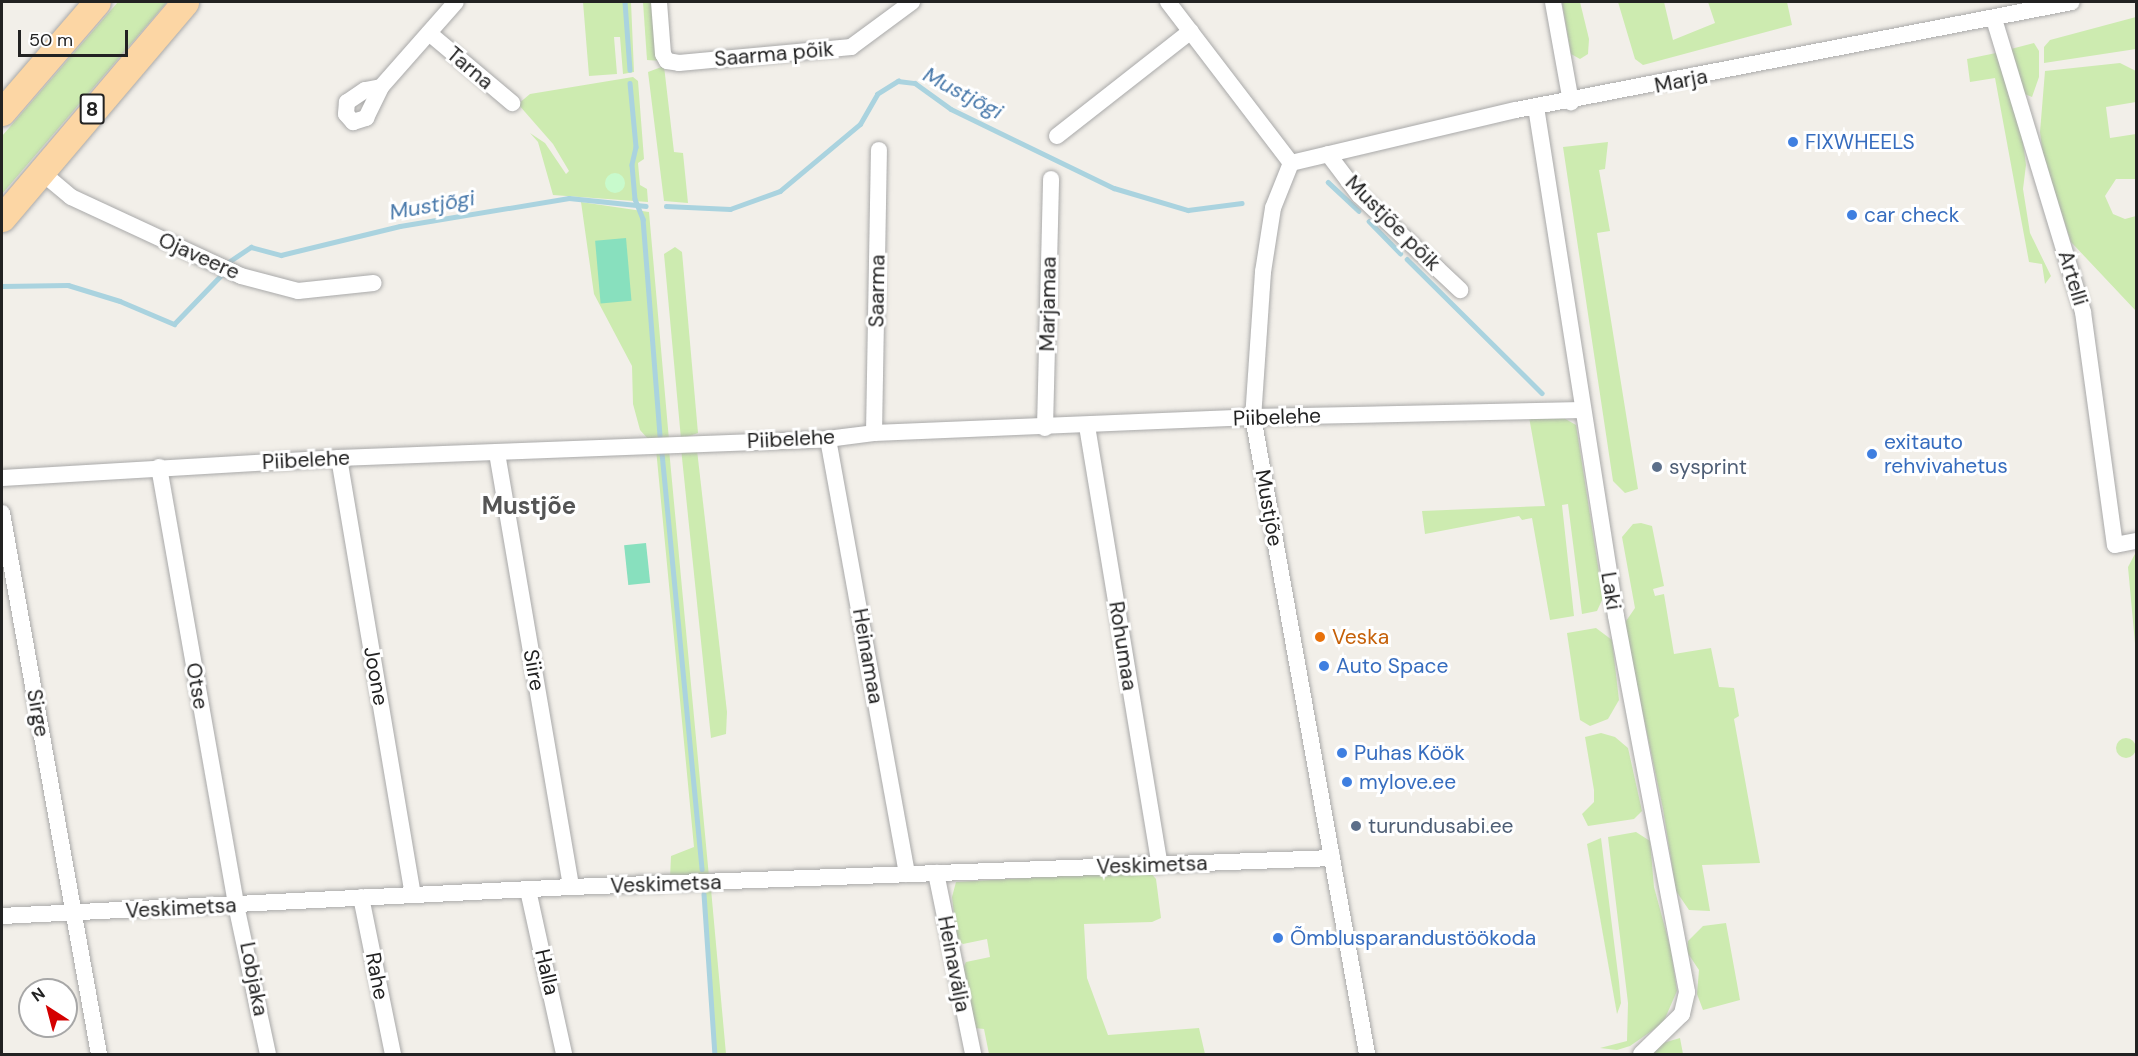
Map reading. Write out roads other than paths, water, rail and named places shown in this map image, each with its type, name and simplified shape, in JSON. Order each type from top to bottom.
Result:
[{"type":"main road","points":[[2,112],[97,2]]},
{"type":"main road","name":"8","points":[[2,218],[185,2]]},
{"type":"street","points":[[381,87],[456,2]]},
{"type":"street","name":"Saarma põik","points":[[658,2],[661,44],[668,61],[851,47],[912,2]]},
{"type":"street","points":[[1168,2],[1291,163]]},
{"type":"street","points":[[1553,2],[1571,102]]},
{"type":"street","name":"Marja","points":[[1291,163],[1536,107],[1571,102],[2072,2]]},
{"type":"street","name":"Artelli","points":[[1994,19],[2083,312],[2115,544],[2136,541]]},
{"type":"street","points":[[1057,136],[1191,31]]},
{"type":"street","name":"Tarna","points":[[429,33],[512,103]]},
{"type":"street","name":"Laki","points":[[1536,107],[1616,616],[1687,992],[1682,1014],[1641,1054]]},
{"type":"street","name":"Saarma","points":[[874,433],[879,150]]},
{"type":"street","name":"Mustjõe põik","points":[[1328,154],[1359,195],[1460,290]]},
{"type":"street","name":"Mustjõe","points":[[1291,163],[1273,208],[1265,261],[1253,417],[1367,1054]]},
{"type":"street","name":"Ojaveere","points":[[40,171],[71,197],[241,276],[297,291],[374,283]]},
{"type":"street","name":"Marjamaa","points":[[1045,428],[1052,179]]},
{"type":"street","name":"Piibelehe","points":[[2,478],[339,458],[828,439],[874,433],[1045,428],[1253,417],[1582,411]]},
{"type":"street","name":"Rohumaa","points":[[1087,426],[1160,865]]},
{"type":"street","name":"Heinamaa","points":[[828,439],[907,874]]},
{"type":"street","name":"Siire","points":[[497,453],[571,887]]},
{"type":"street","name":"Joone","points":[[339,458],[413,894]]},
{"type":"street","name":"Otse","points":[[159,467],[236,905]]},
{"type":"street","name":"Sirge","points":[[2,513],[99,1054]]},
{"type":"street","name":"Veskimetsa","points":[[2,916],[571,887],[1332,858]]},
{"type":"street","name":"Heinavälja","points":[[936,873],[972,1054]]},
{"type":"street","name":"Halla","points":[[528,890],[564,1054]]},
{"type":"street","name":"Rahe","points":[[361,897],[393,1054]]},
{"type":"street","name":"Lobjaka","points":[[236,905],[241,915],[268,1054]]},
{"type":"waterway","points":[[625,2],[630,70]]},
{"type":"waterway","name":"Mustjõgi","points":[[666,206],[730,209],[780,191],[860,124],[877,94],[898,81],[915,83],[951,109],[1114,188],[1188,210],[1242,203]]},
{"type":"waterway","points":[[630,83],[636,147],[632,165],[635,199],[643,219],[660,435]]},
{"type":"waterway","points":[[1328,182],[1359,211]]},
{"type":"waterway","name":"Mustjõgi","points":[[230,261],[251,247],[281,255],[400,226],[569,198],[646,206]]},
{"type":"waterway","points":[[1369,221],[1400,253]]},
{"type":"waterway","points":[[1407,259],[1542,393]]},
{"type":"waterway","name":"Mustjõgi","points":[[2,286],[68,285],[120,301],[174,324],[223,273]]},
{"type":"waterway","points":[[662,453],[702,869]]},
{"type":"waterway","points":[[704,894],[715,1054]]},
{"type":"place","name":"FIXWHEELS","points":[[1793,142]]},
{"type":"place","name":"car check","points":[[1852,215]]},
{"type":"place","name":"exitauto rehvivahetus","points":[[1872,454]]},
{"type":"place","name":"sysprint","points":[[1657,467]]},
{"type":"place","name":"Veska","points":[[1320,637]]},
{"type":"place","name":"Auto Space","points":[[1324,666]]},
{"type":"place","name":"Puhas Köök","points":[[1342,753]]},
{"type":"place","name":"mylove.ee","points":[[1347,782]]},
{"type":"place","name":"turundusabi.ee","points":[[1356,826]]},
{"type":"place","name":"Õmblusparandustöökoda","points":[[1278,938]]},
{"type":"district","name":"Mustjõe","points":[[529,506]]}]
